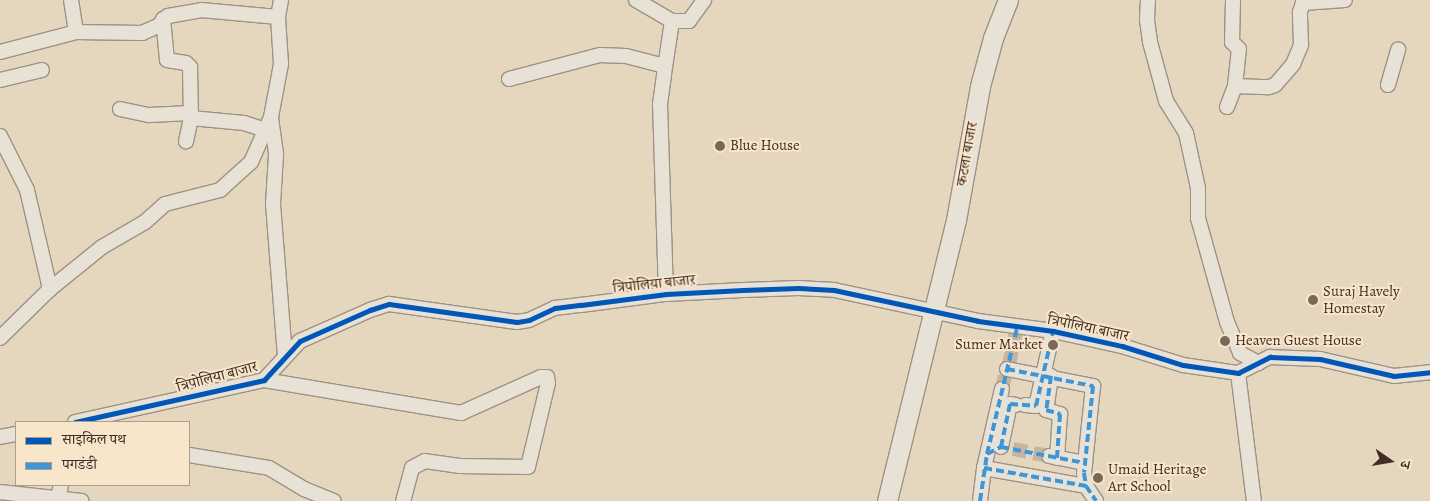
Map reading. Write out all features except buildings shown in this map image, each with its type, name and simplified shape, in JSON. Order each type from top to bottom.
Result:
[{"type":"street","points":[[71,0],[76,32]]},
{"type":"street","points":[[0,338],[50,289],[102,246],[145,222],[165,204],[220,190],[251,162],[271,117],[281,64],[278,17],[280,0]]},
{"type":"street","points":[[636,0],[672,21],[689,21],[704,0]]},
{"type":"street","name":"कटला बाजार","points":[[887,501],[956,220],[980,86],[993,38],[1008,0]]},
{"type":"street","points":[[1148,0],[1147,20],[1150,42],[1166,102],[1186,132],[1198,188],[1198,218],[1227,322],[1240,354],[1258,363]]},
{"type":"street","points":[[1227,107],[1235,86],[1239,49],[1232,42],[1233,0]]},
{"type":"street","points":[[1235,86],[1269,87],[1275,84],[1293,64],[1301,45],[1300,12],[1303,3],[1346,0]]},
{"type":"street","points":[[0,52],[76,32],[142,34],[177,13],[202,10],[278,17]]},
{"type":"street","points":[[163,20],[167,60],[186,63],[190,67],[191,116],[186,141]]},
{"type":"street","points":[[666,294],[660,104],[672,21]]},
{"type":"street","points":[[1388,85],[1398,49]]},
{"type":"street","points":[[509,78],[600,55],[626,56],[665,66]]},
{"type":"street","points":[[0,80],[42,70]]},
{"type":"street","points":[[120,109],[149,115],[191,116],[244,123],[265,130]]},
{"type":"street","points":[[271,117],[276,155],[273,204],[285,356]]},
{"type":"street","points":[[0,136],[27,190],[50,289]]},
{"type":"street","name":"त्रिपोलिया बाजार","points":[[80,421],[264,380],[300,341],[370,310],[389,304],[517,322],[529,320],[555,308],[666,294],[807,288],[842,292],[933,310],[1016,330],[1053,331],[1122,346],[1183,365],[1238,373]]},
{"type":"street","points":[[1031,407],[1047,376],[1053,331]]},
{"type":"street","points":[[1254,501],[1238,373],[1270,357],[1307,357],[1394,376],[1430,372]]},
{"type":"street","points":[[980,501],[985,461],[1006,375],[1047,376],[1093,386],[1085,463],[1086,486],[1096,501]]},
{"type":"street","points":[[264,380],[461,413],[541,377],[547,377],[548,383],[528,467],[460,466],[425,461],[412,468],[403,501]]},
{"type":"street","points":[[985,461],[1007,448],[1010,404],[1060,414],[1052,457],[1085,463]]},
{"type":"street","points":[[0,437],[15,434]]},
{"type":"street","points":[[0,441],[15,443]]},
{"type":"street","points":[[190,455],[269,468],[304,489],[334,501]]},
{"type":"street","points":[[985,461],[1086,486]]},
{"type":"street","points":[[57,500],[61,486]]},
{"type":"street","points":[[0,492],[57,500],[82,501]]},
{"type":"tunnel","points":[[1009,365],[1016,332]]},
{"type":"tunnel","points":[[1002,389],[1005,376]]},
{"type":"tunnel","points":[[1013,449],[1048,456]]},
{"type":"marked path","points":[[980,501],[987,454],[1017,328]]},
{"type":"marked path","points":[[1001,447],[1010,404],[1036,406],[1053,331]]},
{"type":"marked path","points":[[1007,369],[1093,386],[1084,473],[1086,486],[1096,501]]},
{"type":"marked path","points":[[1051,376],[1046,410],[1060,414],[1057,458]]},
{"type":"marked path","points":[[987,454],[1001,447],[1085,463]]},
{"type":"marked path","points":[[984,468],[1086,486]]},
{"type":"cycle path","points":[[80,421],[264,380],[300,341],[370,310],[389,304],[517,322],[529,320],[555,308],[666,294],[798,288],[834,290],[978,321],[1053,331],[1122,346],[1183,365],[1238,373],[1270,357],[1320,359],[1394,376],[1430,372]]},
{"type":"place","name":"Blue House","points":[[720,146]]},
{"type":"place","name":"Suraj Havely Homestay","points":[[1313,300]]},
{"type":"place","name":"Heaven Guest House","points":[[1225,341]]},
{"type":"place","name":"Sumer Market","points":[[1053,345]]},
{"type":"place","name":"Umaid Heritage Art School","points":[[1098,478]]}]
